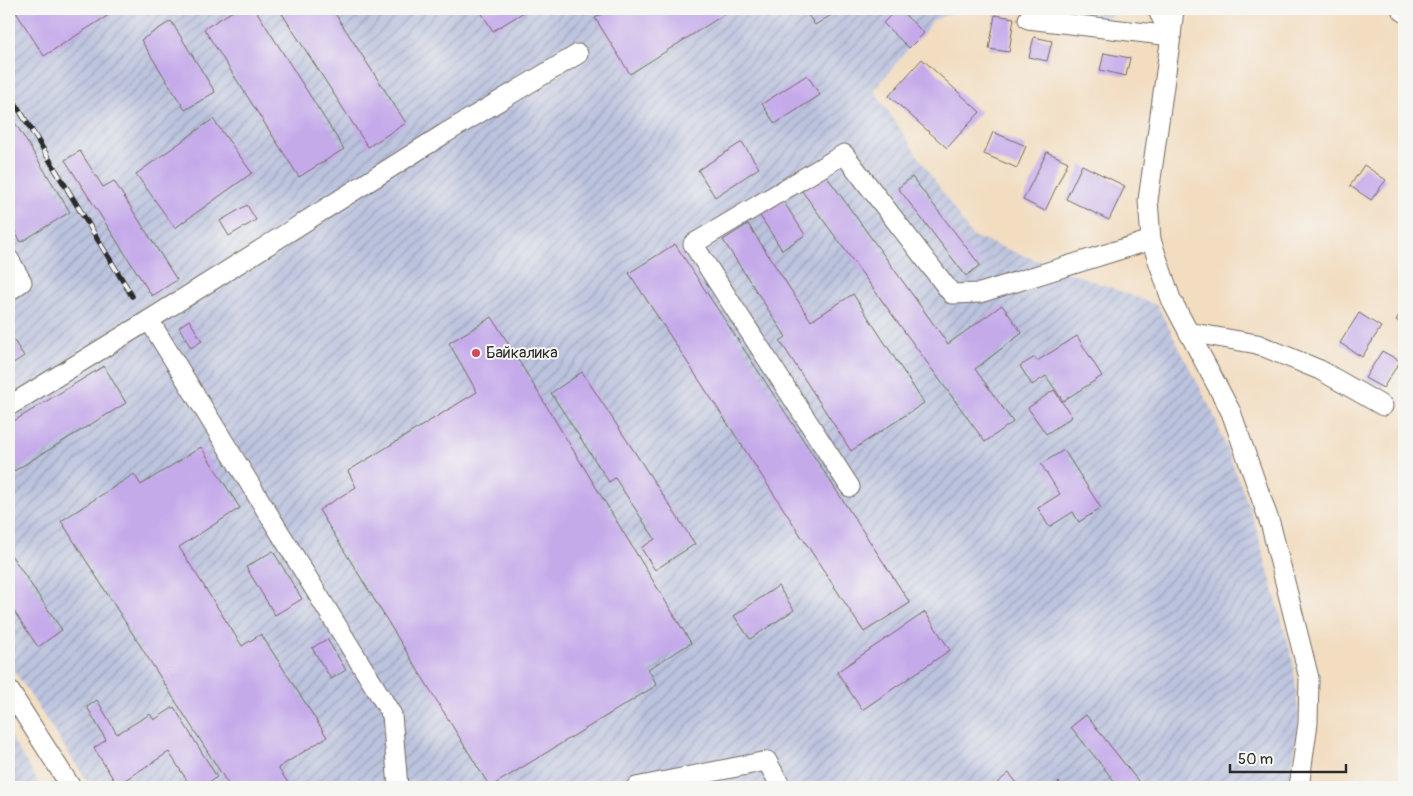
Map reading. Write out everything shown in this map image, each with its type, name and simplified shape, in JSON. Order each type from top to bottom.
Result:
[{"type":"street","points":[[1156,9],[1171,36]]},
{"type":"street","points":[[1174,9],[1148,200],[1151,240],[1171,299],[1231,412],[1271,526],[1309,678],[1308,723],[1299,787]]},
{"type":"street","points":[[1401,9],[1404,12]]},
{"type":"street","points":[[1028,19],[1171,36]]},
{"type":"street","points":[[9,406],[444,134],[578,54]]},
{"type":"street","points":[[850,486],[693,244],[844,154],[952,294],[980,293],[1151,240]]},
{"type":"street","points":[[9,260],[22,282],[9,291]]},
{"type":"street","points":[[149,320],[392,715],[398,787]]},
{"type":"street","points":[[1188,332],[1257,344],[1320,370],[1383,406]]},
{"type":"street","points":[[9,690],[71,787]]},
{"type":"street","points":[[636,787],[767,761],[781,787]]},
{"type":"shaded area","points":[[9,9],[962,9],[932,21],[924,33],[874,90],[972,236],[1157,305],[1214,415],[1254,520],[1293,661],[1299,719],[1289,787],[91,787],[9,663]]},
{"type":"shaded area","points":[[1085,9],[1123,9],[1102,20]]},
{"type":"shaded area","points":[[9,734],[41,787],[9,787]]},
{"type":"building","points":[[14,9],[118,9],[44,56]]},
{"type":"building","points":[[236,9],[255,9],[344,149],[299,177],[204,29]]},
{"type":"building","points":[[279,9],[332,9],[406,123],[368,147]]},
{"type":"building","points":[[479,9],[529,9],[493,31]]},
{"type":"building","points":[[610,9],[733,9],[630,74],[595,18]]},
{"type":"building","points":[[804,9],[841,9],[815,25]]},
{"type":"building","points":[[897,9],[924,33],[909,48],[883,23]]},
{"type":"building","points":[[995,15],[1014,18],[1009,52],[989,49]]},
{"type":"building","points":[[171,21],[215,92],[185,110],[141,40]]},
{"type":"building","points":[[1034,37],[1052,41],[1047,61],[1029,57]]},
{"type":"building","points":[[1104,53],[1130,58],[1126,76],[1100,70]]},
{"type":"building","points":[[922,59],[980,112],[947,148],[889,96]]},
{"type":"building","points":[[807,75],[820,95],[775,124],[762,104]]},
{"type":"building","points":[[9,113],[70,212],[21,242],[9,222]]},
{"type":"building","points":[[213,119],[252,173],[175,228],[136,174]]},
{"type":"building","points":[[993,132],[1026,146],[1017,168],[984,154]]},
{"type":"building","points":[[742,142],[759,168],[715,197],[698,170]]},
{"type":"building","points":[[80,151],[103,187],[114,181],[177,280],[152,296],[65,160]]},
{"type":"building","points":[[1047,152],[1068,162],[1045,211],[1023,200]]},
{"type":"building","points":[[1082,165],[1125,186],[1109,220],[1066,199]]},
{"type":"building","points":[[1364,165],[1386,180],[1371,200],[1350,186]]},
{"type":"building","points":[[825,174],[948,344],[1002,305],[1022,333],[975,369],[1013,422],[985,442],[802,191]]},
{"type":"building","points":[[912,177],[980,265],[966,276],[898,188]]},
{"type":"building","points":[[780,196],[805,235],[782,250],[757,211]]},
{"type":"building","points":[[247,205],[256,220],[229,236],[220,221]]},
{"type":"building","points":[[748,224],[811,321],[853,294],[924,403],[851,451],[780,341],[786,337],[723,240]]},
{"type":"building","points":[[675,244],[910,603],[864,632],[629,273]]},
{"type":"building","points":[[1404,308],[1404,325],[1396,320]]},
{"type":"building","points":[[1359,313],[1381,327],[1362,357],[1340,343]]},
{"type":"building","points":[[492,317],[691,643],[648,669],[657,685],[490,787],[319,510],[356,487],[348,471],[477,392],[449,343]]},
{"type":"building","points":[[189,320],[202,341],[191,348],[179,327]]},
{"type":"building","points":[[9,333],[24,356],[9,366]]},
{"type":"building","points":[[1077,336],[1102,376],[1063,401],[1046,376],[1032,385],[1020,366],[1035,357],[1037,361]]},
{"type":"building","points":[[1382,351],[1400,361],[1383,388],[1365,378]]},
{"type":"building","points":[[104,366],[126,403],[9,474],[9,424]]},
{"type":"building","points":[[582,372],[695,544],[655,570],[641,548],[655,539],[615,478],[609,482],[551,393]]},
{"type":"building","points":[[1054,390],[1072,417],[1046,434],[1028,408]]},
{"type":"building","points":[[201,447],[240,508],[179,547],[242,646],[261,634],[327,737],[278,768],[291,787],[230,787],[61,521],[134,474],[141,485]]},
{"type":"building","points":[[1064,450],[1101,508],[1079,522],[1073,512],[1049,527],[1038,508],[1060,494],[1041,464]]},
{"type":"building","points":[[273,551],[302,599],[275,615],[246,567]]},
{"type":"building","points":[[9,552],[62,630],[38,647],[9,604]]},
{"type":"building","points":[[778,586],[794,610],[750,639],[734,616]]},
{"type":"building","points":[[925,612],[950,650],[862,710],[837,672]]},
{"type":"building","points":[[327,639],[346,670],[331,679],[312,648]]},
{"type":"building","points":[[97,700],[117,734],[150,714],[154,720],[174,707],[217,777],[201,787],[191,787],[169,752],[117,785],[94,748],[106,740],[87,707]]},
{"type":"building","points":[[1086,715],[1142,786],[1119,787],[1071,727]]},
{"type":"building","points":[[1009,773],[1017,783],[1013,787],[1000,787],[997,783]]},
{"type":"building","points":[[1059,782],[1063,787],[1051,787]]},
{"type":"railway","points":[[9,93],[132,296]]},
{"type":"place","name":"Байкалика","points":[[476,353]]}]
